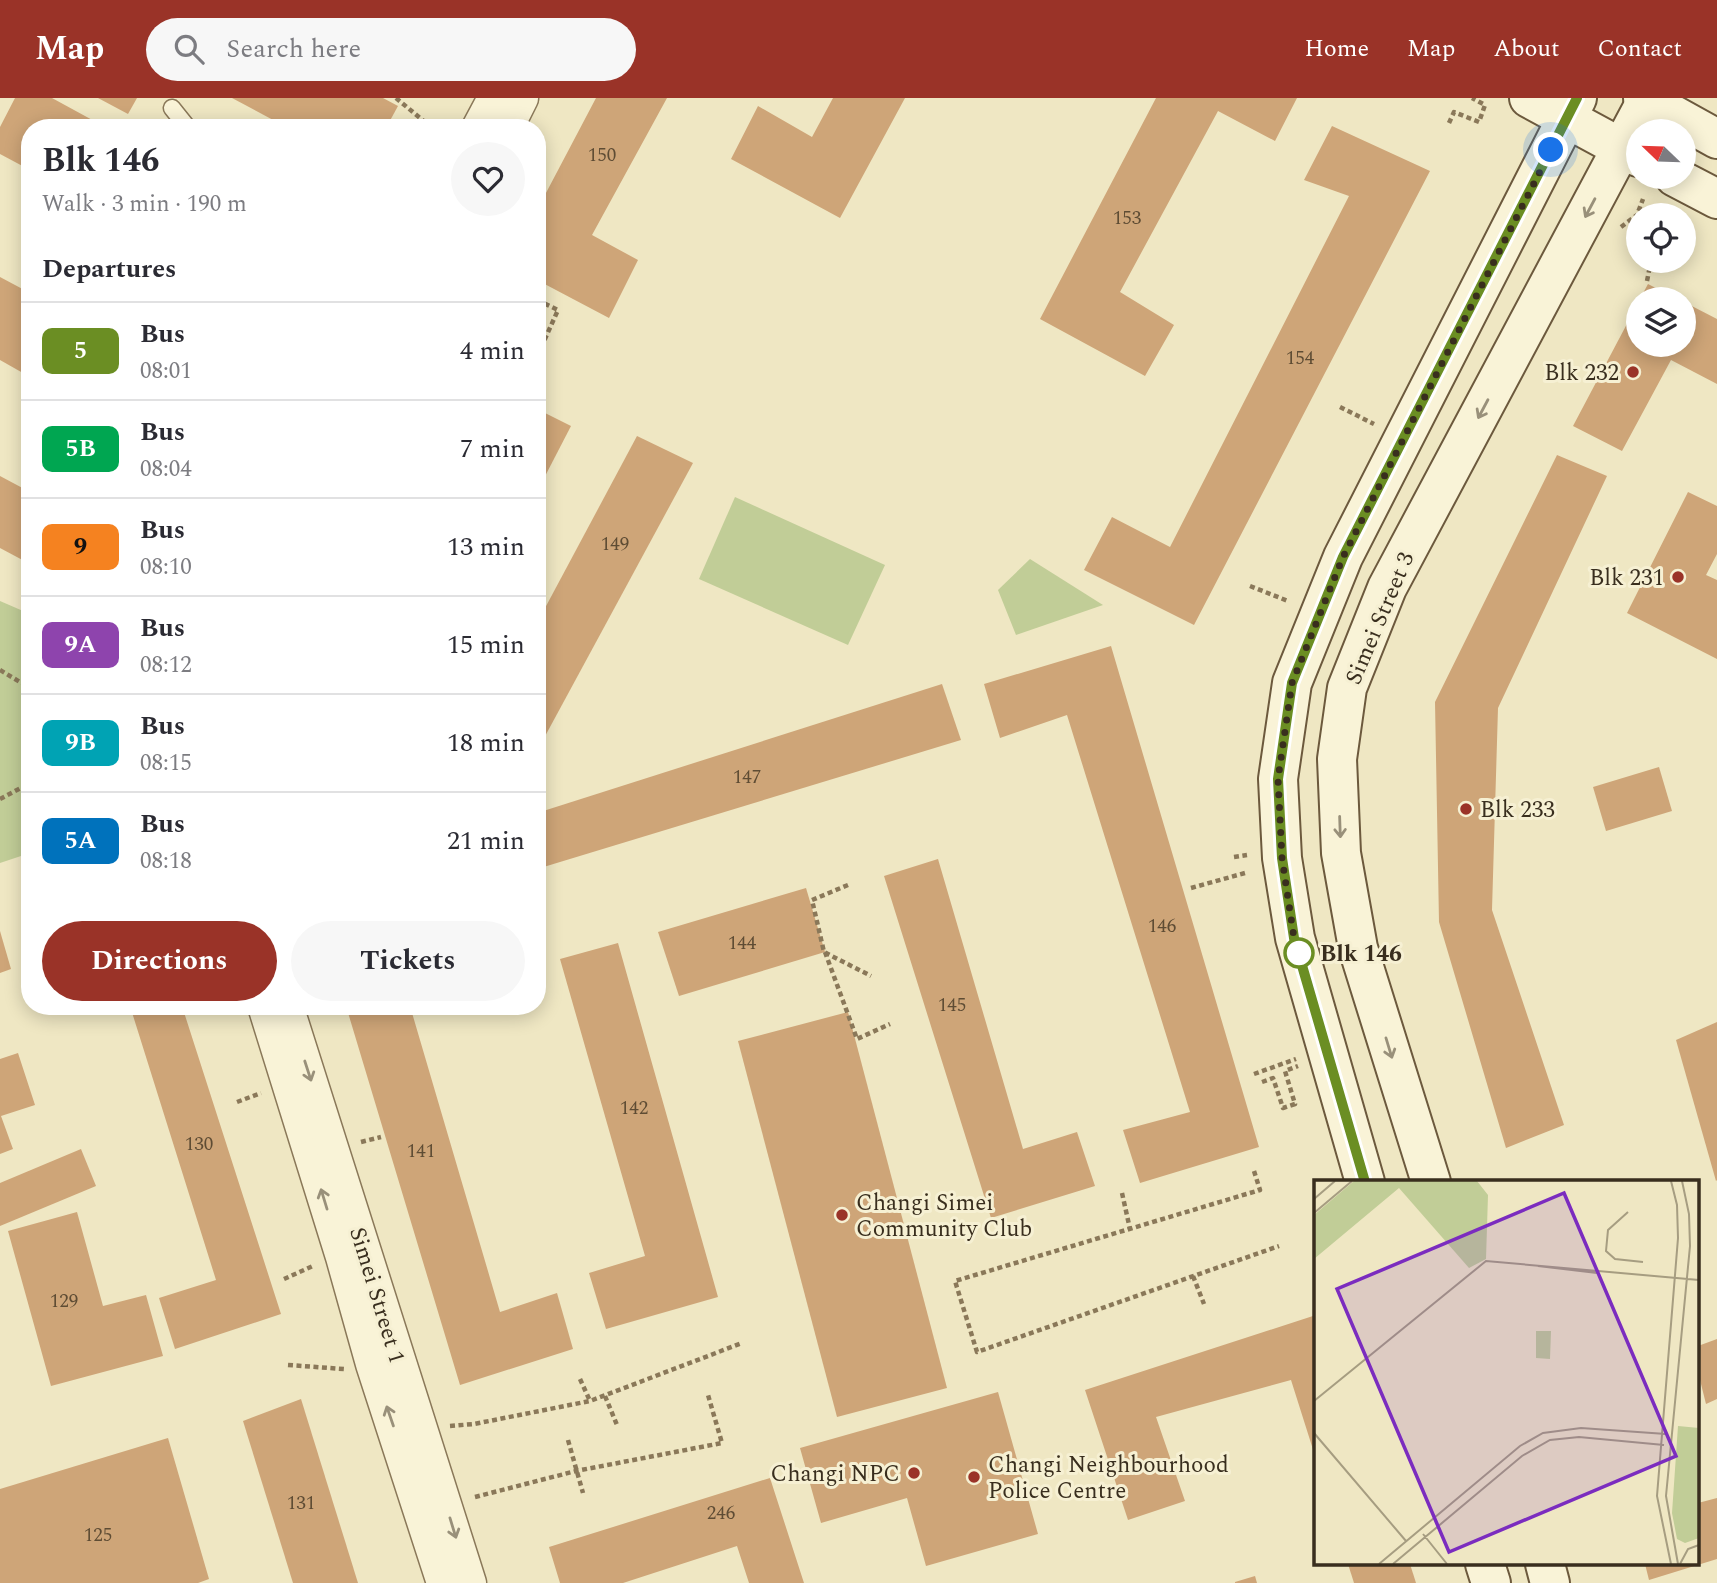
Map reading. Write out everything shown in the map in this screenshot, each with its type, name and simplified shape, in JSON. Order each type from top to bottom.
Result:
[{"type":"main road","points":[[1529,98],[1572,109],[1626,149]]},
{"type":"main road","points":[[1645,99],[1717,139]]},
{"type":"main road","name":"Simei Street 3","points":[[1639,119],[1645,99]]},
{"type":"main road","points":[[1365,1180],[1294,938],[1284,871],[1278,779],[1292,683],[1343,557],[1572,109]]},
{"type":"main road","name":"Simei Street 3","points":[[1430,1180],[1358,948],[1341,853],[1337,759],[1347,688],[1387,588],[1626,159]]},
{"type":"main road","points":[[1696,188],[1717,199]]},
{"type":"main road","points":[[1486,1566],[1491,1583]]},
{"type":"main road","points":[[1546,1566],[1550,1583]]},
{"type":"street","points":[[483,119],[494,98]]},
{"type":"street","points":[[512,119],[522,98]]},
{"type":"street","name":"Simei Street 1","points":[[267,1015],[372,1364],[443,1583]]},
{"type":"street","name":"Simei Street 1","points":[[290,1015],[470,1583]]},
{"type":"lane","points":[[172,108],[181,119]]},
{"type":"path","points":[[396,98],[421,119]]},
{"type":"path","points":[[1449,123],[1454,112],[1479,122],[1485,104],[1472,98]]},
{"type":"path","points":[[1642,203],[1643,199]]},
{"type":"path","points":[[1618,232],[1626,226]]},
{"type":"path","points":[[1647,281],[1649,273]]},
{"type":"path","points":[[546,304],[558,310],[546,337]]},
{"type":"path","points":[[1340,407],[1360,418]]},
{"type":"path","points":[[1250,586],[1270,594]]},
{"type":"path","points":[[0,670],[21,683]]},
{"type":"path","points":[[0,799],[21,788]]},
{"type":"path","points":[[1191,888],[1245,873]]},
{"type":"path","points":[[848,885],[812,900],[824,952],[857,1039],[890,1024]]},
{"type":"path","points":[[824,952],[871,976]]},
{"type":"path","points":[[1254,1074],[1297,1059]]},
{"type":"path","points":[[1262,1082],[1273,1078],[1283,1108],[1296,1104],[1285,1071],[1298,1065]]},
{"type":"path","points":[[237,1102],[267,1091]]},
{"type":"path","points":[[1254,1171],[1260,1190],[955,1282],[977,1352],[1279,1246]]},
{"type":"path","points":[[1122,1193],[1130,1229]]},
{"type":"path","points":[[284,1279],[319,1264]]},
{"type":"path","points":[[1193,1276],[1204,1304]]},
{"type":"path","points":[[449,1426],[474,1424],[590,1401],[742,1343]]},
{"type":"path","points":[[288,1365],[352,1370]]},
{"type":"path","points":[[580,1379],[590,1401]]},
{"type":"path","points":[[466,1500],[576,1471],[722,1443],[708,1395]]},
{"type":"path","points":[[605,1396],[617,1424]]},
{"type":"path","points":[[568,1440],[583,1493]]},
{"type":"green space","points":[[735,497],[885,565],[848,645],[699,579]]},
{"type":"green space","points":[[1030,559],[1103,605],[1016,635],[998,590]]},
{"type":"green space","points":[[0,601],[21,610],[21,856],[0,863]]},
{"type":"building","points":[[15,98],[52,98],[90,119],[21,119],[21,165],[0,154],[0,127]]},
{"type":"building","points":[[98,98],[137,98],[128,114]]},
{"type":"building","points":[[232,98],[383,98],[398,106],[391,119],[271,119]]},
{"type":"building","points":[[596,98],[667,98],[592,235],[638,260],[609,318],[546,285],[546,193]]},
{"type":"building","points":[[833,98],[905,98],[840,218],[731,159],[758,106],[812,137]]},
{"type":"building","points":[[1156,98],[1297,98],[1275,141],[1218,111],[1120,292],[1174,325],[1145,376],[1040,319]]},
{"type":"building","points":[[1332,126],[1430,171],[1194,625],[1084,570],[1112,517],[1170,547],[1349,196],[1304,180]]},
{"type":"building","points":[[0,277],[21,288],[21,372],[0,360]]},
{"type":"building","name":"Blk 232","points":[[1696,308],[1717,319],[1717,384],[1671,360],[1622,451],[1573,426],[1626,326],[1626,357],[1696,357]]},
{"type":"building","points":[[546,414],[571,426],[546,474]]},
{"type":"building","points":[[637,436],[693,463],[546,734],[546,606]]},
{"type":"building","name":"Blk 233","points":[[1557,455],[1607,476],[1498,708],[1492,910],[1564,1125],[1506,1148],[1439,922],[1435,702]]},
{"type":"building","points":[[0,476],[21,487],[21,559],[0,548]]},
{"type":"building","name":"Blk 231","points":[[1688,492],[1717,506],[1717,554],[1706,575],[1717,580],[1717,659],[1627,613]]},
{"type":"building","points":[[1111,646],[1259,1147],[1140,1183],[1123,1130],[1190,1112],[1067,715],[1000,738],[984,684]]},
{"type":"building","points":[[942,684],[961,740],[546,866],[546,810]]},
{"type":"building","points":[[1659,767],[1672,811],[1606,831],[1593,787]]},
{"type":"building","points":[[938,859],[1023,1149],[1077,1132],[1095,1186],[991,1218],[884,876]]},
{"type":"building","points":[[806,888],[825,952],[679,996],[658,932]]},
{"type":"building","points":[[0,931],[11,969],[0,973]]},
{"type":"building","points":[[618,943],[718,1297],[606,1329],[589,1273],[645,1256],[560,959]]},
{"type":"building","name":"Changi Simei Community Club","points":[[848,1012],[947,1388],[837,1417],[738,1041]]},
{"type":"building","points":[[133,1015],[185,1015],[281,1314],[175,1349],[159,1298],[216,1280]]},
{"type":"building","points":[[349,1015],[413,1015],[500,1312],[557,1293],[573,1349],[460,1385]]},
{"type":"building","points":[[1717,1022],[1717,1180],[1716,1181],[1676,1040]]},
{"type":"building","points":[[18,1053],[35,1105],[1,1116],[13,1149],[0,1154],[0,1059]]},
{"type":"building","points":[[81,1149],[96,1186],[0,1226],[0,1183]]},
{"type":"building","points":[[77,1212],[103,1306],[146,1295],[163,1356],[51,1386],[8,1231]]},
{"type":"building","points":[[1314,1316],[1314,1453],[1291,1380],[1156,1417],[1185,1501],[1128,1520],[1085,1390]]},
{"type":"building","points":[[1717,1339],[1717,1399],[1706,1404],[1700,1380],[1700,1345]]},
{"type":"building","name":"Changi NPC","points":[[998,1392],[1038,1534],[926,1566],[907,1498],[821,1523],[800,1448]]},
{"type":"building","points":[[301,1399],[358,1583],[293,1583],[243,1421]]},
{"type":"building","points":[[168,1438],[209,1579],[198,1583],[0,1583],[0,1489]]},
{"type":"building","points":[[770,1478],[804,1583],[749,1583],[737,1546],[623,1583],[560,1583],[549,1547]]},
{"type":"building","points":[[1717,1498],[1717,1559],[1700,1564],[1700,1502]]},
{"type":"building","points":[[1349,1566],[1411,1566],[1416,1583],[1354,1583]]},
{"type":"building","points":[[1646,1566],[1694,1566],[1649,1580]]},
{"type":"building","points":[[1255,1576],[1257,1583],[1235,1583],[1235,1582]]},
{"type":"bus line","name":"5","points":[[1364,1180],[1294,938],[1282,858],[1278,779],[1292,683],[1343,557],[1577,98]]},
{"type":"place","name":"Blk 232","points":[[1633,372]]},
{"type":"place","name":"Blk 231","points":[[1678,577]]},
{"type":"place","name":"Blk 233","points":[[1466,809]]},
{"type":"place","name":"Blk 146","points":[[1299,953]]},
{"type":"place","name":"Changi Simei Community Club","points":[[842,1215]]},
{"type":"place","name":"Changi NPC","points":[[914,1473]]},
{"type":"place","name":"Changi Neighbourhood Police Centre","points":[[974,1477]]},
{"type":"route","points":[[1299,953],[1301,961],[1294,938],[1282,858],[1278,779],[1292,683],[1343,557],[1551,150]]}]
